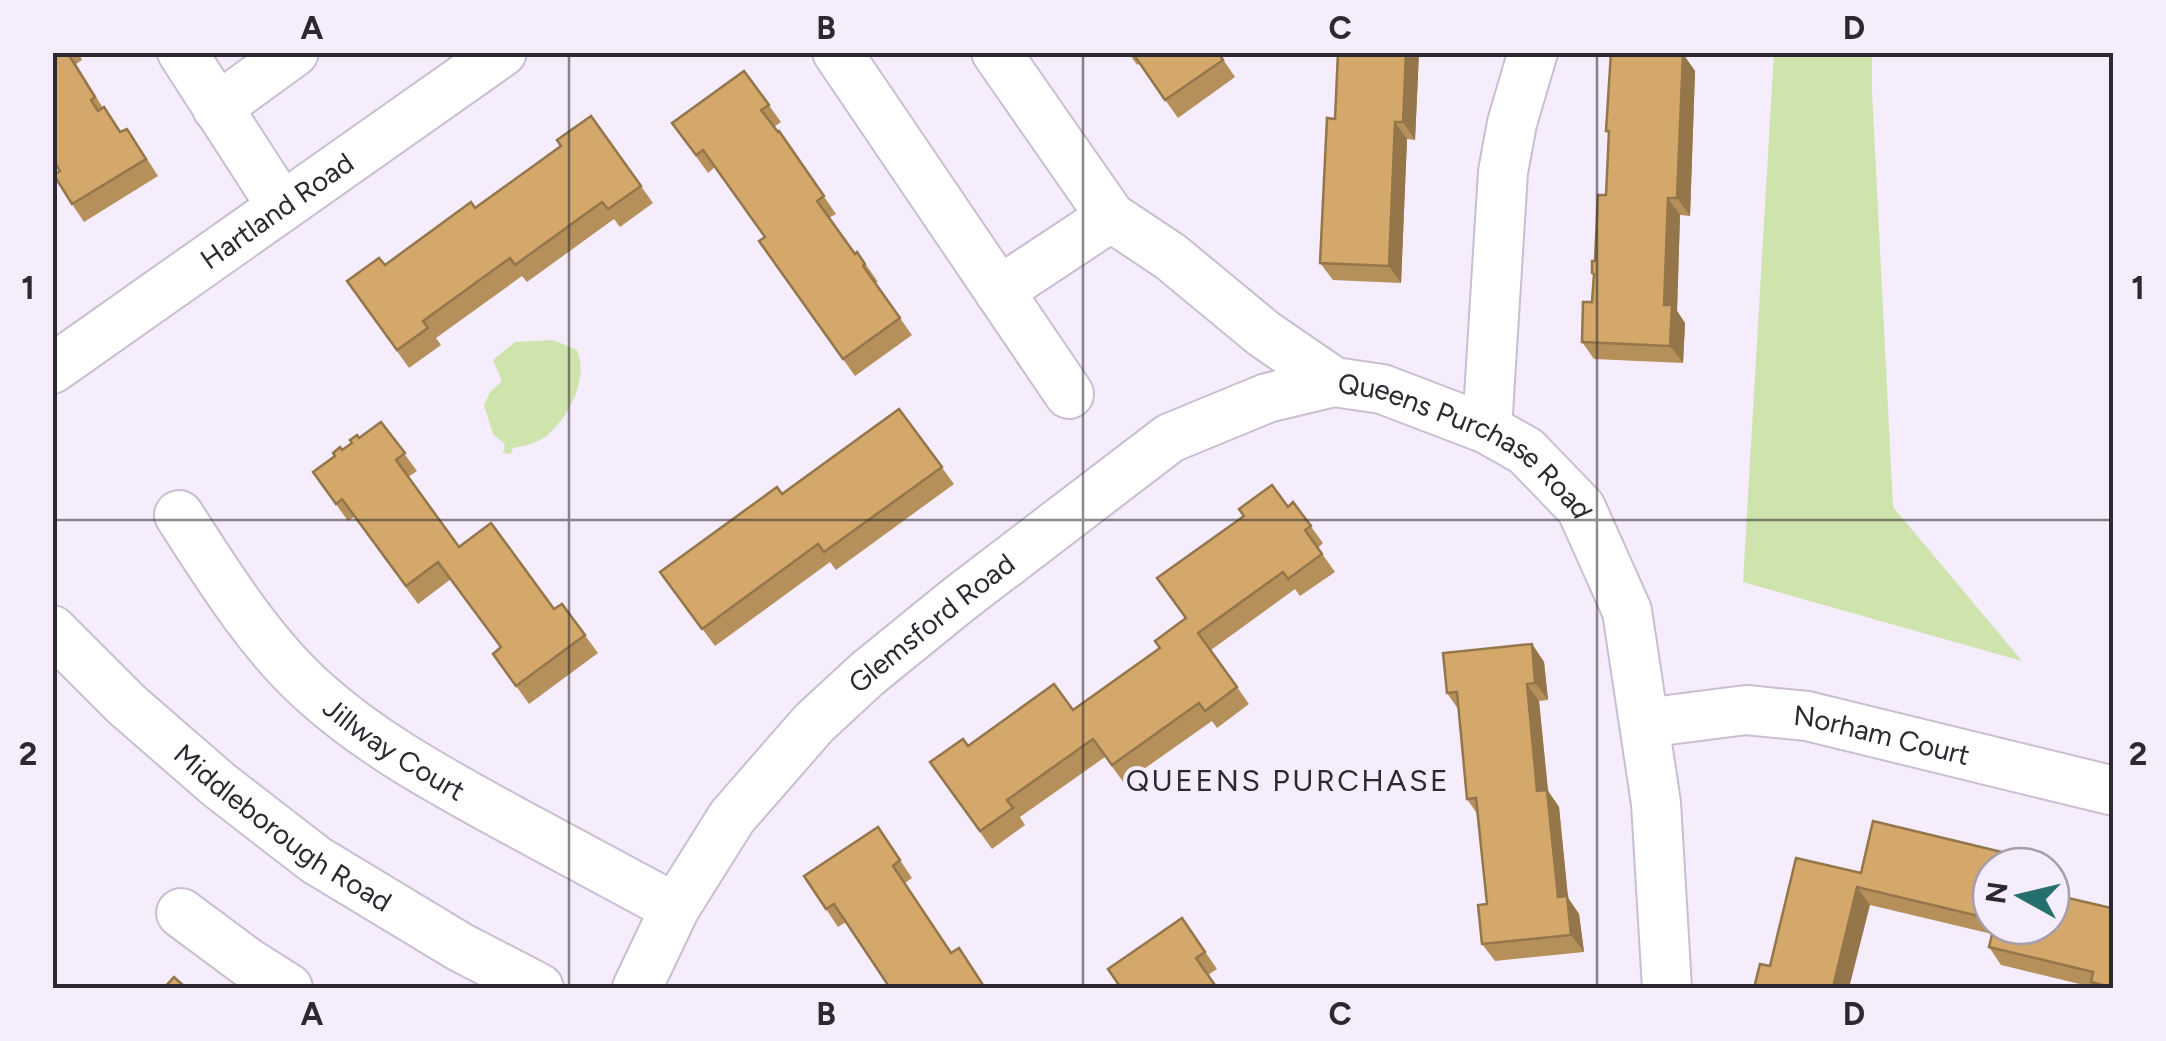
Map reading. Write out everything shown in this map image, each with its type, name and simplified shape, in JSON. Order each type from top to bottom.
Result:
[{"type":"street","points":[[182,52],[282,206]]},
{"type":"street","points":[[217,108],[294,52]]},
{"type":"street","name":"Hartland Road","points":[[52,369],[502,52]]},
{"type":"street","points":[[837,52],[1069,394]]},
{"type":"street","name":"Queens Purchase Road","points":[[996,52],[1111,218],[1172,258],[1264,334],[1334,382],[1382,389],[1487,429],[1526,451],[1581,508],[1627,611],[1656,803],[1667,988]]},
{"type":"street","points":[[1487,429],[1503,172],[1533,52]]},
{"type":"street","points":[[999,291],[1111,218]]},
{"type":"street","name":"Glemsford Road","points":[[637,988],[676,908],[732,817],[814,723],[867,674],[1170,438],[1267,398],[1334,382]]},
{"type":"street","name":"Jillway Court","points":[[179,514],[227,590],[279,654],[309,688],[345,718],[392,753],[676,908]]},
{"type":"street","name":"Middleborough Road","points":[[52,630],[140,716],[219,785],[316,860],[460,947],[540,988]]},
{"type":"street","name":"Norham Court","points":[[1645,724],[1746,710],[1806,716],[2114,790]]},
{"type":"street","points":[[181,913],[288,988]]},
{"type":"green space","points":[[1774,52],[1872,53],[1893,507],[2022,661],[1743,582]]},
{"type":"green space","points":[[553,340],[577,350],[580,361],[578,385],[569,409],[545,437],[513,448],[511,454],[503,453],[505,444],[493,434],[484,405],[502,381],[493,360],[515,342]]},
{"type":"building","points":[[52,52],[67,52],[95,97],[91,100],[98,111],[104,107],[120,132],[127,129],[146,159],[72,204],[54,175],[60,171],[52,158]]},
{"type":"building","points":[[1132,52],[1218,52],[1223,60],[1165,100]]},
{"type":"building","points":[[1338,52],[1406,52],[1403,122],[1395,122],[1389,266],[1320,263],[1327,118],[1335,119]]},
{"type":"building","points":[[1611,52],[1683,54],[1677,198],[1668,198],[1664,305],[1672,305],[1670,346],[1582,342],[1583,302],[1592,302],[1598,195],[1606,195]]},
{"type":"building","points":[[744,71],[769,105],[761,110],[824,196],[817,201],[857,252],[900,318],[843,359],[759,241],[765,237],[703,150],[696,155],[672,123]]},
{"type":"building","points":[[591,116],[641,186],[608,209],[602,202],[515,265],[510,258],[423,321],[428,328],[397,350],[347,281],[379,258],[385,265],[471,202],[475,208],[561,146],[557,140]]},
{"type":"building","points":[[899,409],[942,467],[824,552],[818,544],[702,629],[660,572],[777,487],[782,494]]},
{"type":"building","points":[[381,422],[405,453],[396,460],[459,547],[491,523],[554,609],[562,604],[585,635],[516,686],[493,654],[501,647],[438,562],[406,586],[342,499],[336,504],[313,472],[335,456],[333,453],[340,447],[342,450],[352,443],[350,440]]},
{"type":"building","points":[[1272,485],[1288,507],[1293,502],[1311,526],[1305,530],[1322,554],[1288,579],[1283,572],[1198,633],[1237,687],[1205,711],[1199,703],[1112,765],[1093,739],[1007,800],[1013,808],[980,831],[930,762],[963,739],[968,746],[1054,684],[1073,710],[1160,648],[1155,641],[1186,618],[1157,578],[1244,516],[1239,509]]},
{"type":"building","points":[[1532,644],[1535,683],[1527,684],[1537,791],[1547,790],[1558,897],[1567,896],[1571,935],[1482,944],[1478,905],[1487,904],[1476,798],[1467,799],[1457,692],[1447,693],[1443,653]]},
{"type":"building","points":[[1873,821],[1977,846],[1971,846],[1971,914],[1857,887],[1834,983],[1840,988],[1754,988],[1760,964],[1770,966],[1796,858],[1861,873]]},
{"type":"building","points":[[878,827],[900,860],[893,866],[951,953],[959,948],[985,988],[890,988],[834,904],[826,909],[804,876]]},
{"type":"building","points":[[2071,899],[2111,908],[2114,899],[2114,988],[2091,982],[2093,972],[1989,947],[2071,946]]},
{"type":"building","points":[[1182,918],[1205,952],[1196,958],[1217,988],[1121,988],[1108,969]]},
{"type":"building","points":[[174,977],[186,988],[164,988]]},
{"type":"district","name":"QUEENS PURCHASE","points":[[1288,780]]}]
